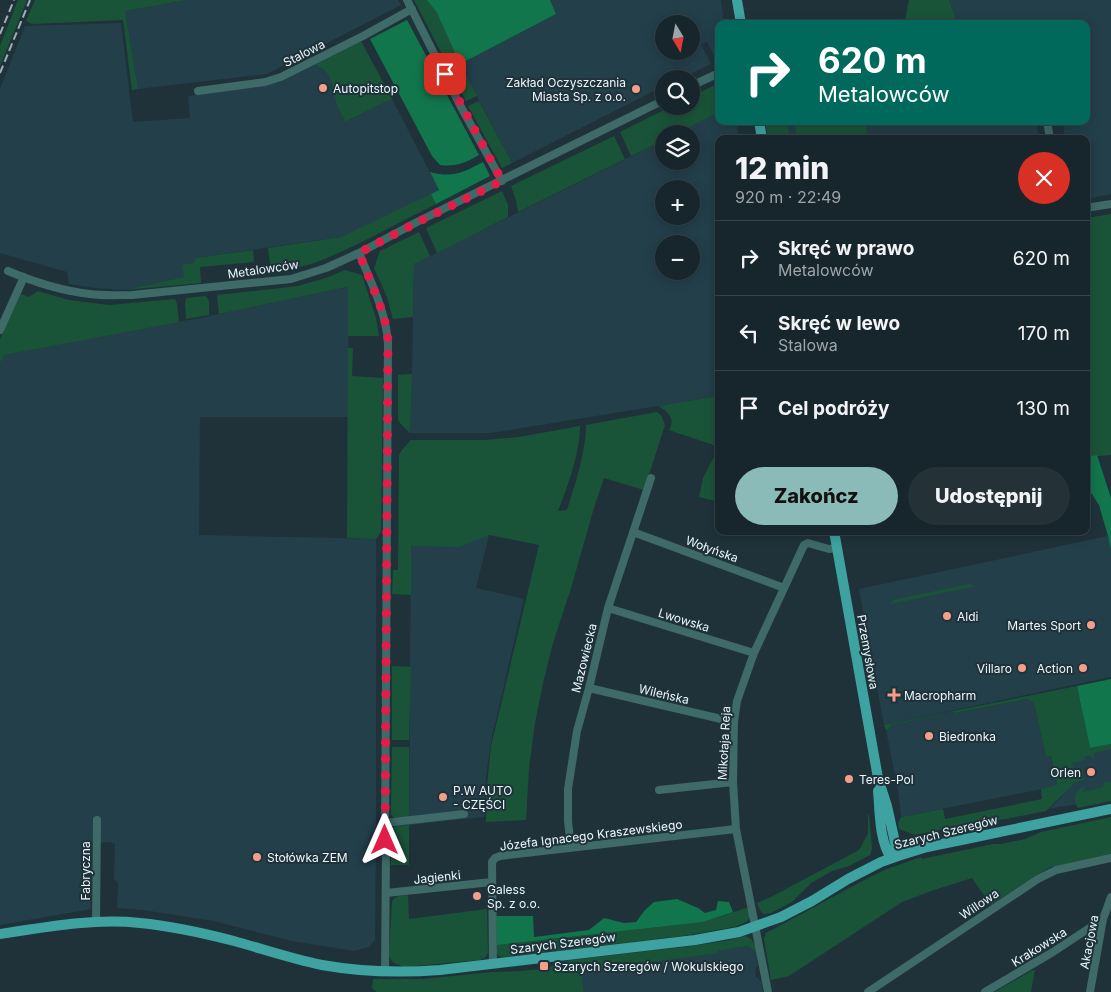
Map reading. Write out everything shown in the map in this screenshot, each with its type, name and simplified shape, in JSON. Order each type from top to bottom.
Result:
[{"type":"main road","points":[[737,0],[740,20]]},
{"type":"main road","name":"Przemysłowa","points":[[835,535],[878,778],[888,806],[895,857]]},
{"type":"main road","name":"Szarych Szeregów","points":[[0,934],[96,922],[140,923],[218,937],[322,965],[385,972],[440,970],[695,940],[731,934],[781,917],[848,879],[895,857],[971,838],[1111,809]]},
{"type":"street","points":[[407,0],[461,107],[502,181]]},
{"type":"street","name":"Stalowa","points":[[198,91],[265,82],[281,77],[412,9]]},
{"type":"street","points":[[700,82],[715,75]]},
{"type":"street","name":"Metalowców","points":[[8,271],[66,290],[110,296],[291,279],[326,268],[359,253],[655,104]]},
{"type":"street","points":[[1090,207],[1111,204]]},
{"type":"street","points":[[359,253],[384,316],[388,339],[385,972]]},
{"type":"street","points":[[0,330],[24,277]]},
{"type":"street","name":"Mazowiecka","points":[[571,848],[568,822],[568,789],[577,731],[608,608],[651,478]]},
{"type":"street","name":"Wołyńska","points":[[633,532],[784,588]]},
{"type":"street","name":"Mikołaja Reja","points":[[756,927],[736,829],[733,782],[734,722],[737,701],[754,653],[804,546],[808,543],[830,549],[837,548]]},
{"type":"street","name":"Lwowska","points":[[608,608],[754,653]]},
{"type":"street","name":"Wileńska","points":[[589,688],[734,722]]},
{"type":"street","points":[[659,790],[733,782]]},
{"type":"street","points":[[385,823],[464,814]]},
{"type":"street","name":"Fabryczna","points":[[96,922],[97,820]]},
{"type":"street","name":"Józefa Ignacego Kraszewskiego","points":[[492,964],[492,862],[495,858],[736,829]]},
{"type":"street","name":"Willowa","points":[[868,992],[1038,879],[1056,870],[1111,858]]},
{"type":"street","name":"Jagienki","points":[[386,893],[492,882]]},
{"type":"street","name":"Akacjowa","points":[[1090,992],[1103,919],[1111,897]]},
{"type":"street","name":"Krakowska","points":[[985,992],[1053,952],[1103,919]]},
{"type":"street","points":[[756,927],[768,992]]},
{"type":"shaded area","points":[[187,0],[398,0],[401,5],[267,74],[138,89],[125,11]]},
{"type":"shaded area","points":[[550,0],[721,0],[724,20],[715,20],[715,56],[707,42],[701,44],[711,64],[699,70],[655,70],[655,91],[512,163],[460,64],[556,14]]},
{"type":"shaded area","points":[[949,0],[1111,0],[1111,194],[1090,198],[1090,135],[1065,135],[1063,125],[1090,125],[1090,20],[956,20]]},
{"type":"shaded area","points":[[121,23],[133,122],[190,118],[188,96],[264,86],[280,82],[314,64],[323,69],[329,76],[336,103],[345,122],[392,99],[439,190],[341,237],[195,258],[196,263],[184,277],[124,290],[69,284],[67,272],[0,253],[0,89],[25,26]]},
{"type":"shaded area","points":[[715,114],[715,125],[737,125],[738,135],[715,135],[715,397],[491,433],[410,433],[414,264],[655,144],[655,170],[700,170],[700,125],[694,125]]},
{"type":"shaded area","points":[[776,125],[1037,125],[1038,135],[777,135]]},
{"type":"shaded area","points":[[347,287],[349,417],[200,417],[199,535],[376,539],[375,940],[369,947],[354,951],[292,941],[214,921],[117,908],[118,883],[114,879],[115,844],[110,842],[84,843],[86,896],[90,897],[91,909],[0,925],[0,364],[4,355],[200,318]]},
{"type":"shaded area","points":[[489,535],[476,588],[524,599],[492,737],[486,776],[484,817],[409,825],[411,536]]},
{"type":"shaded area","points":[[1108,536],[1111,550],[1111,677],[884,725],[859,589]]},
{"type":"shaded area","points":[[1027,699],[1033,702],[1035,707],[1046,757],[1051,756],[1057,786],[901,817],[898,790],[886,730],[891,725]]},
{"type":"shaded area","points":[[1111,744],[1111,798],[1049,809],[1061,797],[1065,764]]},
{"type":"shaded area","points":[[748,946],[755,951],[758,965],[755,970],[756,977],[761,981],[763,992],[584,992],[580,969]]},
{"type":"green space","points":[[18,0],[27,0],[0,66],[0,46]]},
{"type":"green space","points":[[35,0],[187,0],[125,11],[138,89],[132,90],[123,20],[32,24],[26,21]]},
{"type":"green space","points":[[414,0],[427,0],[437,13],[477,96],[466,101]]},
{"type":"green space","points":[[427,0],[550,0],[556,14],[460,64],[437,13]]},
{"type":"green space","points":[[909,0],[949,0],[956,20],[905,20]]},
{"type":"green space","points":[[407,20],[479,155],[465,162],[456,165],[440,165],[432,156],[370,39]]},
{"type":"green space","points":[[361,41],[392,99],[345,122],[336,103],[329,76],[323,69],[314,64]]},
{"type":"green space","points":[[715,85],[715,114],[694,125],[655,125],[655,144],[631,156],[620,132],[655,114],[700,115],[700,92]]},
{"type":"green space","points":[[479,101],[512,163],[502,168],[468,106]]},
{"type":"green space","points":[[766,125],[788,125],[789,135],[767,135]]},
{"type":"green space","points":[[795,125],[866,125],[867,135],[796,135]]},
{"type":"green space","points":[[614,136],[625,159],[518,212],[511,186]]},
{"type":"green space","points":[[483,162],[490,176],[436,204],[431,194],[439,190],[430,172],[445,175],[457,173]]},
{"type":"green space","points":[[502,191],[508,205],[508,217],[437,253],[426,228]]},
{"type":"green space","points":[[431,194],[436,204],[332,256],[291,269],[275,271],[270,264],[268,248],[341,237]]},
{"type":"green space","points":[[1111,214],[1111,455],[1090,457],[1090,217]]},
{"type":"green space","points":[[419,232],[430,256],[414,264],[413,317],[393,319],[387,297],[374,268],[380,251]]},
{"type":"green space","points":[[253,250],[254,262],[200,267],[201,283],[124,290],[184,277],[182,265],[195,263],[195,258]]},
{"type":"green space","points":[[345,270],[362,275],[376,318],[379,336],[348,336],[347,287],[219,314],[217,295],[298,286]]},
{"type":"green space","points":[[38,291],[69,300],[109,305],[175,299],[179,322],[4,355],[0,364],[0,339],[21,294],[29,297]]},
{"type":"green space","points":[[206,296],[209,301],[209,315],[186,319],[186,298]]},
{"type":"green space","points":[[348,348],[353,348],[352,376],[383,378],[381,532],[376,539],[347,538]]},
{"type":"green space","points":[[412,374],[410,433],[398,419],[398,375]]},
{"type":"green space","points":[[715,397],[715,446],[669,430],[672,422],[670,416],[658,406]]},
{"type":"green space","points":[[657,412],[661,415],[665,425],[644,490],[604,478],[593,511],[553,643],[543,683],[529,768],[526,820],[486,822],[486,796],[491,746],[539,545],[489,535],[459,547],[411,546],[411,595],[392,594],[393,570],[398,570],[399,455],[411,440],[484,440],[519,437],[580,426],[576,458],[558,511],[567,510],[582,457],[586,425]]},
{"type":"green space","points":[[715,455],[715,501],[699,497],[703,478]]},
{"type":"green space","points":[[1097,455],[1111,498],[1111,550],[1099,505],[1090,491],[1090,456]]},
{"type":"green space","points":[[969,584],[976,586],[891,604],[893,600]]},
{"type":"green space","points":[[392,666],[411,667],[409,740],[392,740]]},
{"type":"green space","points":[[1111,679],[1111,744],[1090,748],[1077,686]]},
{"type":"green space","points":[[1077,686],[1090,748],[1111,744],[1111,749],[1093,753],[1094,758],[1091,755],[1084,757],[1085,760],[1072,763],[1074,771],[1082,769],[1084,780],[1075,782],[1046,811],[915,835],[899,829],[898,823],[901,817],[943,809],[945,819],[1042,799],[1041,789],[1057,785],[1051,756],[1046,757],[1035,707],[1033,702],[1027,699],[891,725],[886,730],[884,725]]},
{"type":"green space","points":[[392,747],[409,747],[409,817],[394,818],[391,815]]},
{"type":"green space","points":[[1105,782],[1111,782],[1111,801],[1078,808],[1075,795],[1078,790],[1085,787],[1082,792],[1102,788]]},
{"type":"green space","points":[[868,815],[872,849],[870,855],[849,866],[832,871],[811,883],[792,902],[771,913],[762,913],[757,903],[859,850],[868,834]]},
{"type":"green space","points":[[1111,817],[1111,854],[1051,867],[991,905],[972,878],[931,891],[902,902],[789,976],[771,980],[764,939],[766,933],[868,878],[921,857],[922,859],[1025,839],[1041,832]]},
{"type":"green space","points":[[409,825],[409,865],[391,865],[391,829],[395,826]]},
{"type":"green space","points":[[408,895],[409,919],[487,909],[488,953],[485,958],[404,967],[394,963],[389,955],[392,902],[396,897]]},
{"type":"green space","points":[[677,899],[705,913],[716,910],[718,901],[729,902],[733,912],[703,922],[497,945],[496,916],[533,916],[534,937],[589,930],[604,918],[624,923],[636,922],[654,902]]},
{"type":"green space","points":[[749,907],[750,917],[748,921],[734,927],[682,936],[504,957],[498,956],[497,953],[497,945],[703,922]]},
{"type":"green space","points":[[745,936],[754,943],[758,963],[755,951],[748,946],[717,951],[717,953],[581,972],[584,992],[377,992],[372,988],[373,979],[423,979],[550,968],[570,960],[692,946]]},
{"type":"green space","points":[[1035,969],[1031,992],[994,992]]},
{"type":"railway","points":[[0,34],[14,0]]},
{"type":"railway","points":[[0,73],[30,0]]},
{"type":"place","name":"Autopitstop","points":[[323,88]]},
{"type":"place","name":"Zakład Oczyszczania Miasta Sp. z o.o.","points":[[636,89]]},
{"type":"place","name":"Aldi","points":[[947,616]]},
{"type":"place","name":"Martes Sport","points":[[1091,625]]},
{"type":"place","name":"Villaro","points":[[1022,668]]},
{"type":"place","name":"Action","points":[[1083,668]]},
{"type":"place","name":"Macropharm","points":[[894,695]]},
{"type":"place","name":"Biedronka","points":[[929,736]]},
{"type":"place","name":"Orlen","points":[[1091,772]]},
{"type":"place","name":"Teres-Pol","points":[[849,779]]},
{"type":"place","name":"P.W AUTO - CZĘŚCI","points":[[443,797]]},
{"type":"place","name":"Stołówka ZEM","points":[[257,857]]},
{"type":"place","name":"Galess Sp. z o.o.","points":[[477,896]]},
{"type":"place","name":"Szarych Szeregów / Wokulskiego","points":[[544,966]]},
{"type":"route","points":[[385,840],[388,339],[384,316],[359,253],[502,181],[445,74]]}]
